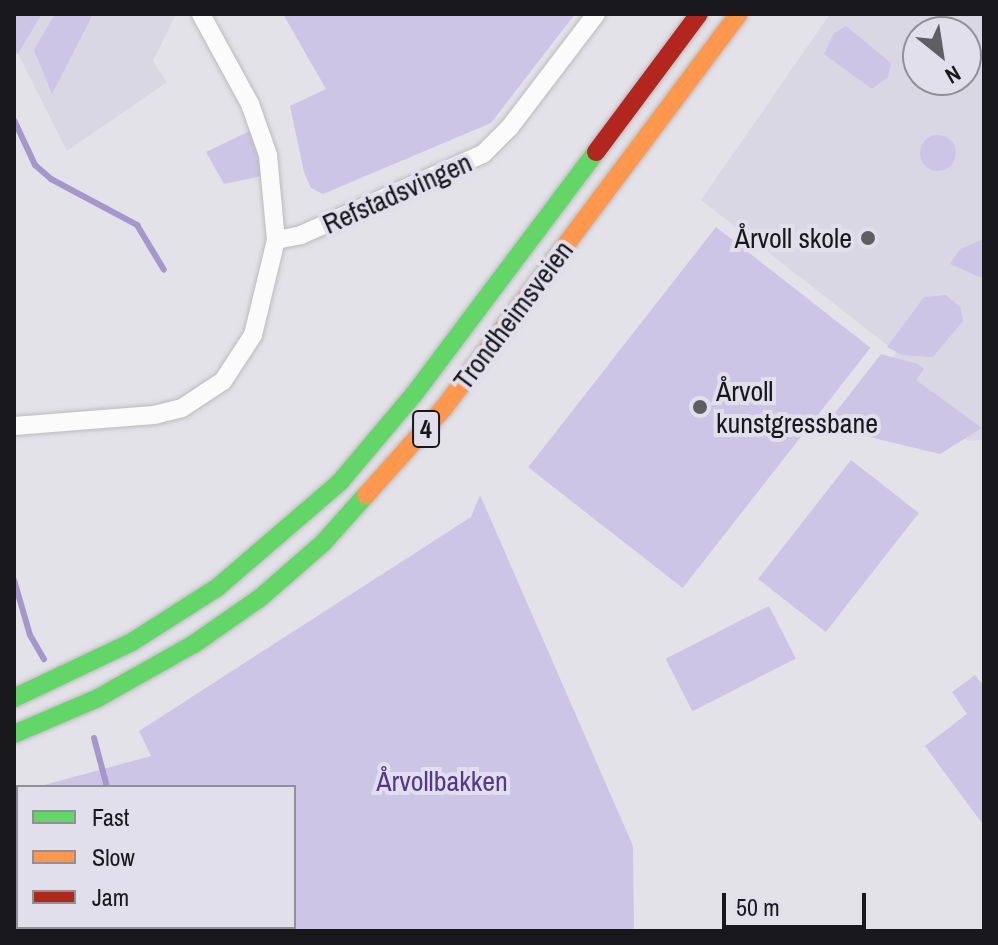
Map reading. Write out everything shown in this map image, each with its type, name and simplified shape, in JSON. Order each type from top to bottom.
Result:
[{"type":"highway","name":"Trondheimsveien","points":[[14,698],[132,642],[218,587],[340,482],[415,393],[699,14]]},
{"type":"highway","name":"Trondheimsveien","points":[[14,734],[98,698],[194,644],[260,598],[323,543],[443,409],[738,14]]},
{"type":"street","points":[[14,426],[154,415],[210,393],[234,369],[253,335],[276,240],[262,135],[201,14]]},
{"type":"street","name":"Refstadsvingen","points":[[276,240],[301,235],[483,154],[510,127],[596,14]]},
{"type":"shaded area","points":[[42,14],[176,14],[153,61],[167,82],[67,151],[18,54]]},
{"type":"shaded area","name":"Årvoll skole","points":[[830,14],[984,14],[982,440],[968,441],[881,374],[896,352],[701,200]]},
{"type":"green space","points":[[14,14],[42,14],[18,54],[14,53]]},
{"type":"green space","points":[[55,14],[93,14],[52,94],[34,50]]},
{"type":"green space","points":[[283,14],[575,14],[491,123],[323,194],[311,188],[304,172],[290,106],[326,89]]},
{"type":"green space","points":[[846,26],[891,63],[888,77],[872,89],[824,54],[834,33]]},
{"type":"green space","points":[[256,128],[267,175],[224,184],[206,152]]},
{"type":"green space","points":[[938,135],[951,140],[956,153],[951,166],[938,171],[925,166],[920,153],[925,140]]},
{"type":"green space","name":"Årvoll kunstgressbane","points":[[716,227],[870,348],[683,588],[528,467]]},
{"type":"green space","points":[[984,239],[984,279],[950,264],[960,249]]},
{"type":"green space","points":[[946,295],[961,308],[963,321],[933,357],[902,355],[887,347],[924,297]]},
{"type":"green space","points":[[881,354],[918,364],[924,369],[916,380],[982,428],[940,454],[857,434],[835,413]]},
{"type":"green space","points":[[851,460],[919,513],[826,632],[758,579]]},
{"type":"green space","name":"Årvollbakken","points":[[480,495],[633,846],[634,931],[14,931],[16,862],[16,929],[296,929],[296,785],[44,785],[151,756],[139,731],[471,517]]},
{"type":"green space","points":[[769,606],[796,659],[692,711],[666,659]]},
{"type":"green space","points":[[975,675],[984,686],[984,826],[925,746],[967,714],[952,692]]},
{"type":"waterway","points":[[14,120],[35,165],[51,179],[137,225],[164,270]]},
{"type":"waterway","points":[[14,580],[30,635],[44,659]]},
{"type":"waterway","points":[[94,738],[106,785]]},
{"type":"traffic: fast","points":[[14,698],[132,642],[218,587],[340,482],[415,393],[596,152]]},
{"type":"traffic: fast","points":[[14,734],[98,698],[194,644],[260,598],[323,543],[366,495]]},
{"type":"traffic: slow","points":[[366,495],[443,409],[738,14]]},
{"type":"traffic: jam","points":[[596,152],[699,14]]},
{"type":"place","name":"Årvoll skole","points":[[868,238]]},
{"type":"place","name":"Årvoll kunstgressbane","points":[[700,407]]}]
